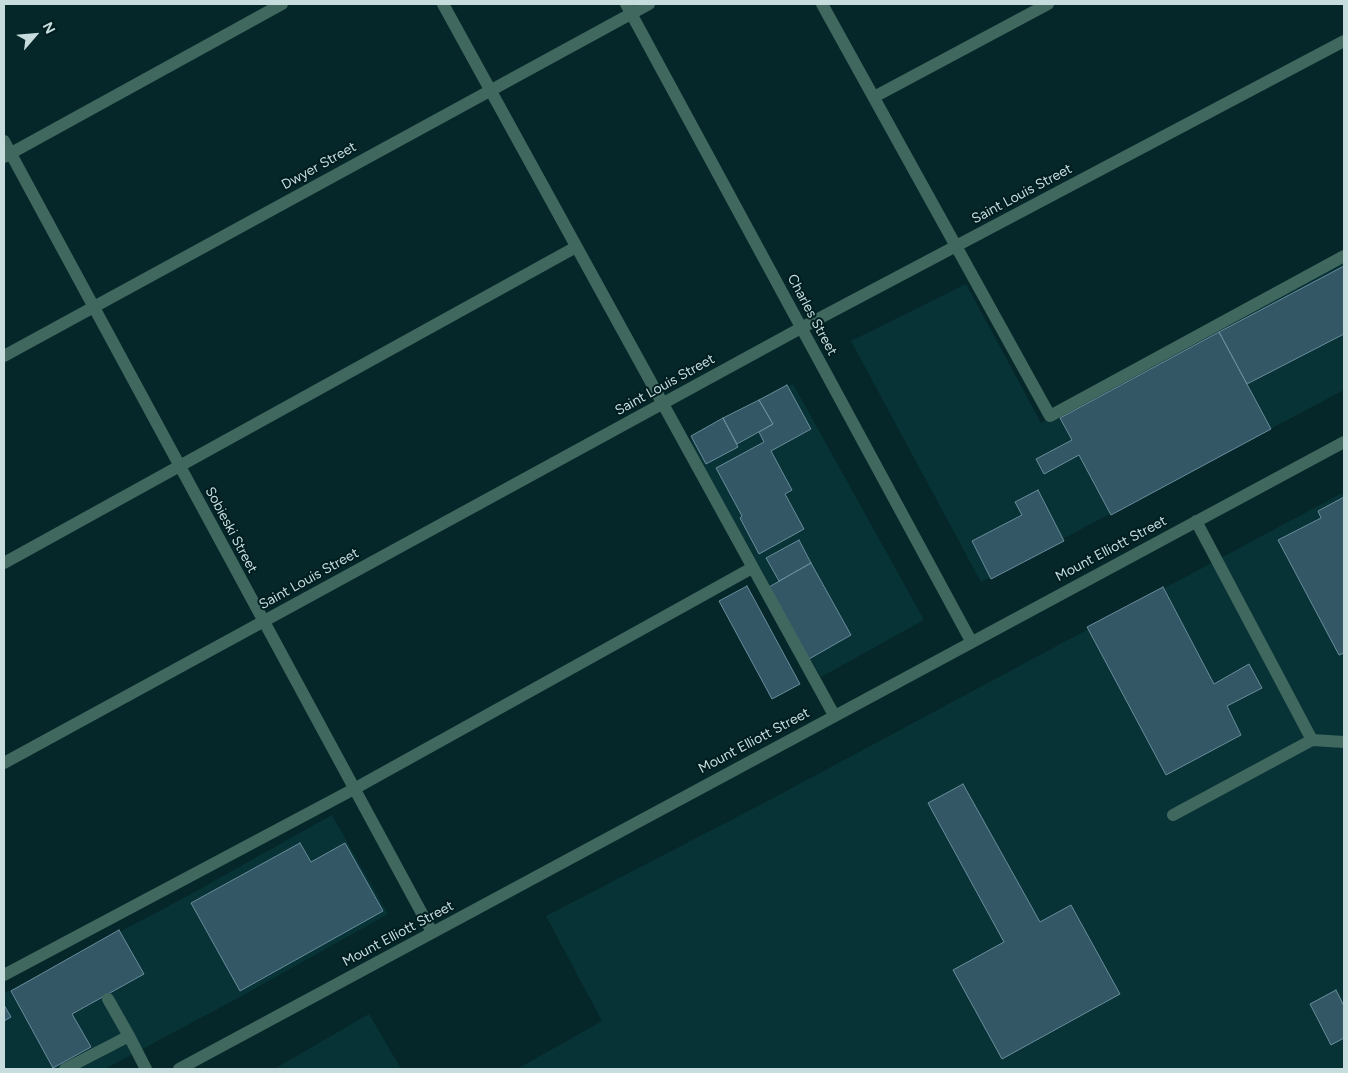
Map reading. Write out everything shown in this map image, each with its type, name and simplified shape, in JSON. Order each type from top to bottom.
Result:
[{"type":"street","points":[[7,155],[282,4]]},
{"type":"street","points":[[443,4],[834,715]]},
{"type":"street","name":"Dwyer Street","points":[[4,356],[490,90],[629,8],[649,4]]},
{"type":"street","points":[[822,4],[1050,416],[1344,256]]},
{"type":"street","points":[[874,97],[1048,4]]},
{"type":"street","name":"Charles Street","points":[[629,8],[971,641]]},
{"type":"street","name":"Saint Louis Street","points":[[4,763],[802,328],[1344,41]]},
{"type":"street","name":"Sobieski Street","points":[[4,142],[7,155],[93,307],[432,932]]},
{"type":"street","points":[[4,563],[576,247]]},
{"type":"street","name":"Mount Elliott Street","points":[[179,1069],[971,641],[1344,442]]},
{"type":"street","points":[[1196,521],[1312,740]]},
{"type":"street","points":[[4,975],[354,788],[752,568]]},
{"type":"street","points":[[1173,815],[1312,740],[1344,742]]},
{"type":"street","points":[[108,999],[146,1069]]},
{"type":"street","points":[[65,1069],[129,1036]]},
{"type":"shaded area","points":[[1344,261],[1344,390],[981,582],[851,341],[966,284],[1041,423]]},
{"type":"shaded area","points":[[793,384],[924,620],[821,677],[690,441]]},
{"type":"shaded area","points":[[1344,492],[1344,1069],[517,1069],[602,1021],[546,916],[762,804]]},
{"type":"shaded area","points":[[332,815],[388,914],[238,998],[105,1069],[4,1069],[4,993],[182,899]]},
{"type":"shaded area","points":[[369,1014],[401,1069],[274,1069]]},
{"type":"building","points":[[1344,266],[1344,334],[1247,384],[1219,332]]},
{"type":"building","points":[[1219,332],[1271,429],[1111,515],[1079,455],[1044,474],[1036,459],[1072,440],[1060,418]]},
{"type":"building","points":[[787,385],[811,429],[771,451],[792,490],[785,494],[804,529],[759,554],[740,518],[742,516],[716,468],[764,442],[759,432],[773,424],[759,400]]},
{"type":"building","points":[[759,400],[773,424],[737,444],[723,418]]},
{"type":"building","points":[[723,418],[738,447],[706,464],[691,436]]},
{"type":"building","points":[[1038,490],[1064,541],[991,579],[972,541],[1022,515],[1015,502]]},
{"type":"building","points":[[1344,497],[1344,653],[1339,655],[1278,540],[1321,518],[1318,511]]},
{"type":"building","points":[[799,540],[811,563],[779,581],[766,558]]},
{"type":"building","points":[[811,563],[851,635],[809,659],[769,587]]},
{"type":"building","points":[[747,586],[800,684],[772,699],[719,601]]},
{"type":"building","points":[[1163,587],[1214,684],[1249,664],[1262,688],[1227,706],[1241,735],[1166,775],[1087,627]]},
{"type":"building","points":[[963,784],[1040,922],[1071,905],[1120,994],[1002,1059],[953,970],[1004,942],[928,803]]},
{"type":"building","points":[[300,843],[311,862],[345,843],[383,911],[240,991],[191,903]]},
{"type":"building","points":[[119,930],[144,974],[72,1014],[91,1047],[53,1068],[11,991]]},
{"type":"building","points":[[1336,990],[1344,1006],[1344,1038],[1331,1045],[1310,1004]]},
{"type":"building","points":[[4,1005],[11,1017],[4,1021]]}]
